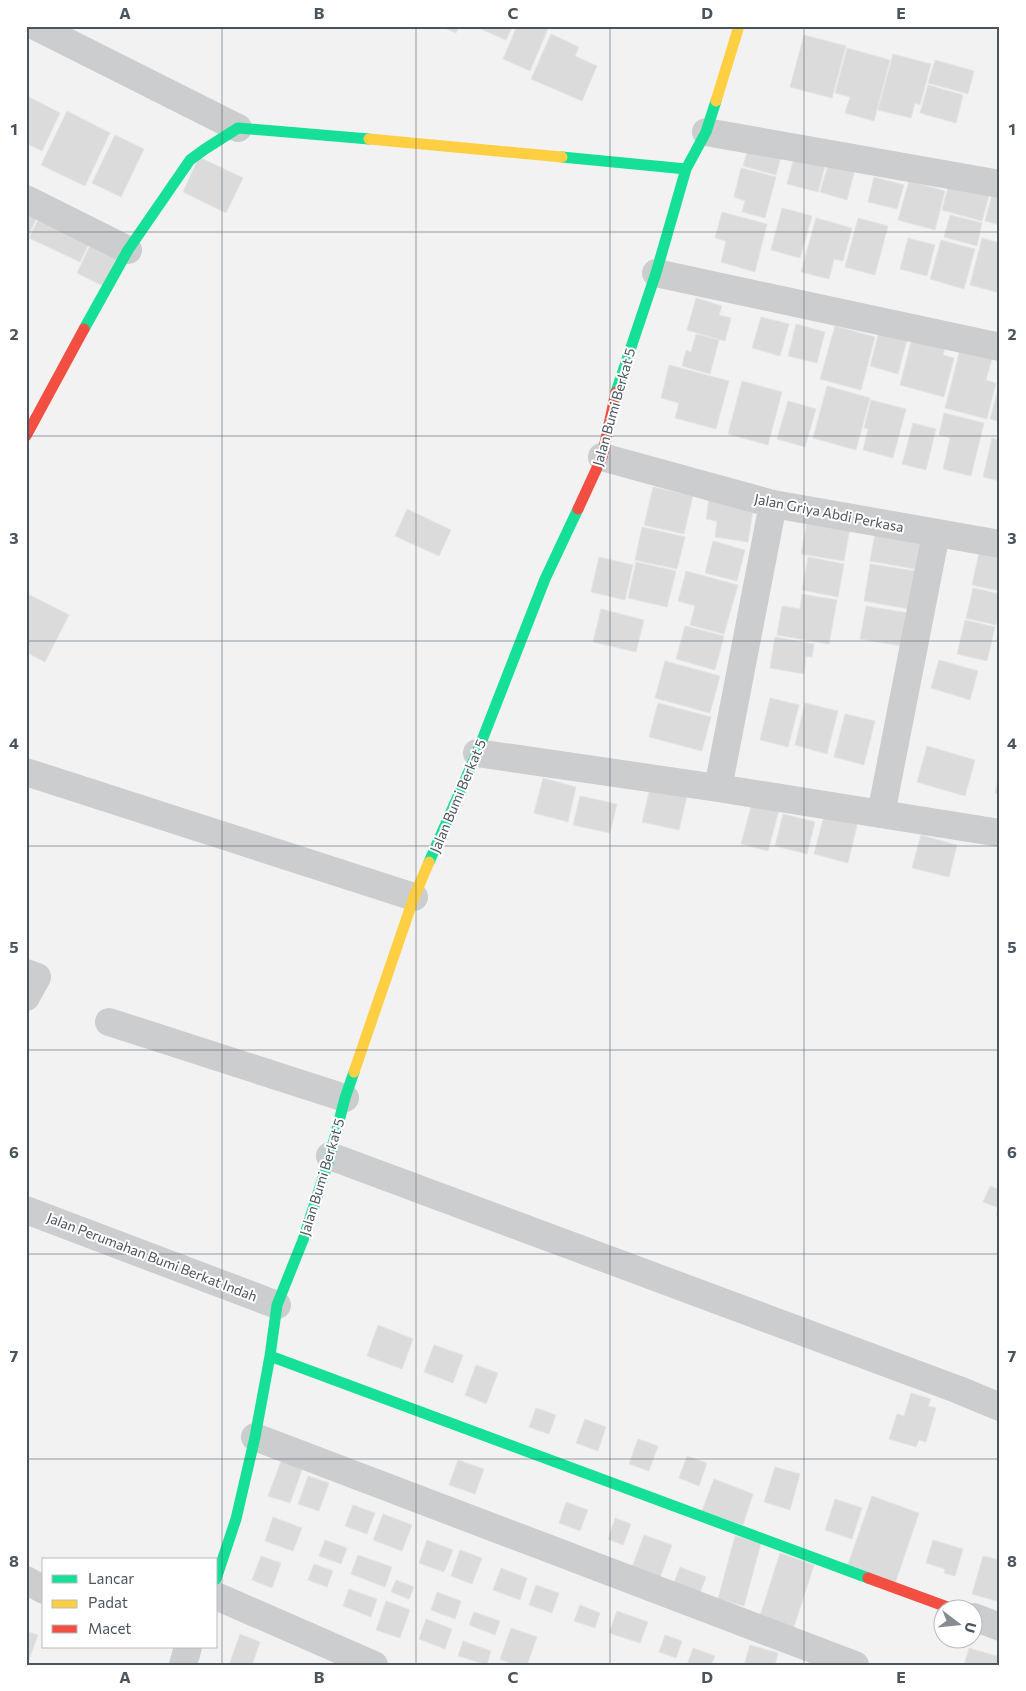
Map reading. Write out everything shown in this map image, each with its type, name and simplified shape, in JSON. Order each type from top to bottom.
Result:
[{"type":"street","points":[[35,26],[238,128],[686,169]]},
{"type":"street","name":"Jalan Bumi Berkat 5","points":[[218,1573],[236,1519],[255,1437],[277,1305],[303,1240],[330,1156],[345,1098],[414,897],[477,753],[545,579],[602,457],[616,392],[656,273],[686,169],[706,132],[740,26]]},
{"type":"street","points":[[26,436],[128,250],[190,160],[205,148],[238,128]]},
{"type":"street","points":[[706,132],[1000,184]]},
{"type":"street","points":[[26,199],[128,250]]},
{"type":"street","points":[[656,273],[1000,347]]},
{"type":"street","name":"Jalan Griya Abdi Perkasa","points":[[602,457],[773,504],[1000,544]]},
{"type":"street","points":[[718,788],[773,504]]},
{"type":"street","points":[[881,814],[936,532]]},
{"type":"street","points":[[477,753],[718,788],[1000,833]]},
{"type":"street","points":[[26,772],[414,897]]},
{"type":"street","points":[[26,973],[37,977],[26,997]]},
{"type":"street","points":[[109,1022],[345,1098]]},
{"type":"street","points":[[330,1156],[959,1390],[1000,1407]]},
{"type":"street","name":"Jalan Perumahan Bumi Berkat Indah","points":[[26,1210],[277,1305]]},
{"type":"street","points":[[270,1356],[934,1602]]},
{"type":"street","points":[[255,1437],[855,1665]]},
{"type":"street","points":[[26,1580],[42,1589]]},
{"type":"street","points":[[218,1597],[374,1665]]},
{"type":"street","points":[[984,1621],[1000,1627]]},
{"type":"street","points":[[183,1665],[188,1648]]},
{"type":"building","points":[[440,26],[459,26],[456,33]]},
{"type":"building","points":[[474,26],[513,26],[506,40]]},
{"type":"building","points":[[517,26],[549,26],[530,71],[503,59]]},
{"type":"building","points":[[551,34],[579,47],[575,56],[597,66],[582,101],[531,79]]},
{"type":"building","points":[[804,35],[846,46],[832,98],[790,87]]},
{"type":"building","points":[[847,48],[890,60],[874,121],[845,113],[850,97],[835,93]]},
{"type":"building","points":[[893,54],[931,64],[920,105],[915,103],[911,118],[878,110]]},
{"type":"building","points":[[935,60],[974,71],[968,94],[928,83]]},
{"type":"building","points":[[928,85],[963,95],[956,123],[920,113]]},
{"type":"building","points":[[29,97],[60,113],[42,151],[26,143],[26,102]]},
{"type":"building","points":[[67,111],[110,133],[85,186],[41,165]]},
{"type":"building","points":[[115,135],[144,149],[121,197],[92,183]]},
{"type":"building","points":[[750,142],[783,150],[776,175],[743,166]]},
{"type":"building","points":[[795,154],[826,162],[818,192],[787,184]]},
{"type":"building","points":[[199,157],[243,178],[226,213],[183,192]]},
{"type":"building","points":[[829,162],[855,169],[847,200],[820,192]]},
{"type":"building","points":[[741,168],[776,177],[765,218],[742,212],[745,201],[734,197]]},
{"type":"building","points":[[874,177],[904,185],[897,209],[868,202]]},
{"type":"building","points":[[909,181],[945,191],[935,230],[898,220]]},
{"type":"building","points":[[948,187],[991,188],[982,221],[942,210]]},
{"type":"building","points":[[994,188],[1000,189],[1000,225],[985,221]]},
{"type":"building","points":[[26,203],[40,210],[28,237],[26,236]]},
{"type":"building","points":[[782,208],[812,216],[800,258],[771,250]]},
{"type":"building","points":[[43,210],[93,235],[80,262],[29,238]]},
{"type":"building","points":[[722,212],[767,224],[755,272],[721,262],[726,241],[715,238]]},
{"type":"building","points":[[950,215],[982,223],[977,246],[944,237]]},
{"type":"building","points":[[816,218],[852,228],[843,261],[834,259],[829,279],[801,272]]},
{"type":"building","points":[[858,218],[888,226],[875,275],[845,267]]},
{"type":"building","points":[[95,235],[124,250],[105,287],[77,273]]},
{"type":"building","points":[[908,238],[935,245],[927,276],[900,269]]},
{"type":"building","points":[[982,238],[1000,243],[1000,293],[970,285]]},
{"type":"building","points":[[941,240],[975,249],[964,289],[930,279]]},
{"type":"building","points":[[696,298],[722,306],[719,315],[731,318],[725,341],[687,330]]},
{"type":"building","points":[[761,317],[789,324],[780,356],[752,348]]},
{"type":"building","points":[[796,324],[825,332],[817,363],[788,356]]},
{"type":"building","points":[[835,326],[875,337],[861,390],[820,379]]},
{"type":"building","points":[[879,332],[907,340],[898,374],[870,366]]},
{"type":"building","points":[[696,334],[719,340],[710,374],[682,366],[686,350],[691,352]]},
{"type":"building","points":[[912,338],[945,347],[943,355],[954,358],[944,397],[900,385]]},
{"type":"building","points":[[961,346],[993,355],[986,380],[996,383],[987,419],[945,408]]},
{"type":"building","points":[[669,365],[729,381],[716,429],[675,418],[679,403],[661,398]]},
{"type":"building","points":[[742,381],[782,392],[768,445],[728,434]]},
{"type":"building","points":[[1000,381],[1000,422],[990,419]]},
{"type":"building","points":[[827,386],[870,398],[856,450],[813,438]]},
{"type":"building","points":[[871,400],[906,409],[893,458],[863,450],[868,429],[864,428]]},
{"type":"building","points":[[788,401],[816,409],[805,447],[777,439]]},
{"type":"building","points":[[944,413],[984,423],[971,476],[943,469],[950,438],[939,435]]},
{"type":"building","points":[[913,423],[936,429],[926,470],[902,464]]},
{"type":"building","points":[[992,438],[1000,440],[1000,481],[983,477]]},
{"type":"building","points":[[653,487],[693,496],[684,534],[644,525]]},
{"type":"building","points":[[709,498],[754,505],[748,542],[715,537],[717,521],[706,519]]},
{"type":"building","points":[[407,509],[451,530],[439,556],[395,536]]},
{"type":"building","points":[[808,515],[851,522],[844,561],[801,554]]},
{"type":"building","points":[[642,527],[685,537],[677,569],[635,560]]},
{"type":"building","points":[[876,528],[921,535],[915,569],[870,561]]},
{"type":"building","points":[[713,541],[745,550],[737,581],[705,573]]},
{"type":"building","points":[[981,544],[1000,548],[1000,591],[972,585]]},
{"type":"building","points":[[599,557],[633,565],[625,600],[591,592]]},
{"type":"building","points":[[808,557],[844,564],[838,597],[802,590]]},
{"type":"building","points":[[636,562],[676,571],[667,607],[628,598]]},
{"type":"building","points":[[870,564],[915,571],[909,609],[864,601]]},
{"type":"building","points":[[686,571],[738,585],[724,634],[690,625],[695,606],[678,601]]},
{"type":"building","points":[[973,588],[1000,594],[1000,607],[996,625],[966,618]]},
{"type":"building","points":[[26,593],[69,615],[45,662],[26,652]]},
{"type":"building","points":[[802,594],[837,600],[829,644],[777,635],[782,606],[800,609]]},
{"type":"building","points":[[866,606],[908,613],[902,646],[860,639]]},
{"type":"building","points":[[601,609],[644,620],[636,652],[593,642]]},
{"type":"building","points":[[965,620],[995,627],[987,661],[957,654]]},
{"type":"building","points":[[685,626],[724,636],[715,670],[676,659]]},
{"type":"building","points":[[775,637],[814,644],[812,657],[806,656],[804,674],[770,668]]},
{"type":"building","points":[[939,660],[978,671],[970,700],[931,688]]},
{"type":"building","points":[[665,661],[720,676],[710,713],[655,698]]},
{"type":"building","points":[[770,698],[799,705],[788,747],[760,740]]},
{"type":"building","points":[[658,703],[711,717],[702,751],[649,737]]},
{"type":"building","points":[[805,703],[838,711],[827,754],[795,745]]},
{"type":"building","points":[[845,714],[875,721],[864,765],[834,757]]},
{"type":"building","points":[[927,746],[975,760],[965,796],[917,782]]},
{"type":"building","points":[[1000,769],[1000,794],[995,793]]},
{"type":"building","points":[[543,778],[576,787],[568,822],[534,813]]},
{"type":"building","points":[[650,788],[687,796],[679,830],[642,822]]},
{"type":"building","points":[[580,796],[617,804],[610,833],[573,825]]},
{"type":"building","points":[[753,799],[780,806],[768,851],[741,844]]},
{"type":"building","points":[[825,812],[858,821],[848,863],[814,854]]},
{"type":"building","points":[[783,814],[815,822],[807,854],[775,846]]},
{"type":"building","points":[[921,835],[957,845],[949,877],[912,868]]},
{"type":"building","points":[[990,1186],[1000,1190],[1000,1217],[996,1215],[999,1208],[983,1202]]},
{"type":"building","points":[[378,1325],[413,1339],[402,1369],[367,1356]]},
{"type":"building","points":[[434,1345],[463,1355],[453,1383],[424,1372]]},
{"type":"building","points":[[476,1365],[498,1373],[486,1404],[465,1395]]},
{"type":"building","points":[[911,1393],[931,1399],[928,1406],[936,1408],[926,1442],[919,1440],[916,1447],[889,1439],[897,1414],[904,1416]]},
{"type":"building","points":[[536,1408],[556,1415],[549,1434],[529,1427]]},
{"type":"building","points":[[585,1419],[606,1427],[598,1451],[576,1443]]},
{"type":"building","points":[[638,1439],[658,1446],[649,1471],[629,1464]]},
{"type":"building","points":[[687,1456],[707,1463],[699,1486],[679,1478]]},
{"type":"building","points":[[282,1459],[303,1467],[290,1503],[268,1496]]},
{"type":"building","points":[[458,1460],[484,1469],[475,1494],[449,1485]]},
{"type":"building","points":[[775,1467],[800,1474],[790,1510],[764,1502]]},
{"type":"building","points":[[308,1476],[329,1483],[319,1511],[298,1504]]},
{"type":"building","points":[[714,1479],[753,1494],[743,1525],[702,1511]]},
{"type":"building","points":[[872,1496],[919,1513],[895,1584],[847,1567]]},
{"type":"building","points":[[835,1499],[862,1508],[852,1539],[825,1530]]},
{"type":"building","points":[[566,1502],[588,1510],[580,1531],[559,1523]]},
{"type":"building","points":[[353,1505],[375,1513],[367,1534],[345,1526]]},
{"type":"building","points":[[383,1514],[412,1525],[402,1551],[373,1540]]},
{"type":"building","points":[[273,1517],[302,1528],[293,1551],[265,1541]]},
{"type":"building","points":[[615,1518],[631,1524],[623,1545],[608,1539]]},
{"type":"building","points":[[644,1535],[672,1545],[659,1580],[631,1570]]},
{"type":"building","points":[[735,1536],[761,1543],[744,1606],[718,1599]]},
{"type":"building","points":[[325,1540],[347,1548],[341,1564],[319,1556]]},
{"type":"building","points":[[427,1540],[453,1550],[444,1572],[419,1563]]},
{"type":"building","points":[[933,1540],[963,1549],[955,1576],[944,1573],[945,1569],[926,1563]]},
{"type":"building","points":[[460,1550],[482,1558],[472,1584],[451,1576]]},
{"type":"building","points":[[780,1553],[814,1565],[792,1633],[758,1622]]},
{"type":"building","points":[[358,1555],[392,1567],[385,1587],[351,1574]]},
{"type":"building","points":[[261,1556],[281,1563],[272,1588],[252,1580]]},
{"type":"building","points":[[983,1556],[1000,1560],[1000,1602],[972,1594]]},
{"type":"building","points":[[314,1564],[333,1571],[327,1587],[308,1580]]},
{"type":"building","points":[[680,1567],[706,1577],[699,1595],[673,1585]]},
{"type":"building","points":[[501,1568],[527,1578],[520,1600],[493,1590]]},
{"type":"building","points":[[396,1580],[414,1587],[409,1599],[391,1592]]},
{"type":"building","points":[[536,1585],[559,1593],[552,1613],[529,1605]]},
{"type":"building","points":[[349,1589],[377,1599],[371,1617],[343,1606]]},
{"type":"building","points":[[437,1592],[461,1601],[455,1619],[431,1610]]},
{"type":"building","points":[[386,1601],[410,1610],[400,1638],[376,1630]]},
{"type":"building","points":[[580,1605],[600,1613],[595,1628],[574,1621]]},
{"type":"building","points":[[617,1611],[648,1622],[640,1643],[609,1633]]},
{"type":"building","points":[[474,1612],[500,1621],[495,1635],[469,1625]]},
{"type":"building","points":[[426,1619],[452,1629],[445,1649],[419,1639]]},
{"type":"building","points":[[511,1628],[537,1637],[527,1665],[514,1665],[500,1659]]},
{"type":"building","points":[[26,1631],[38,1635],[27,1665],[26,1665]]},
{"type":"building","points":[[240,1634],[260,1642],[252,1665],[229,1665]]},
{"type":"building","points":[[665,1635],[682,1641],[676,1658],[659,1652]]},
{"type":"building","points":[[463,1641],[491,1651],[487,1665],[458,1656]]},
{"type":"building","points":[[750,1645],[778,1653],[775,1665],[744,1665]]},
{"type":"building","points":[[693,1648],[715,1656],[711,1665],[687,1665]]},
{"type":"building","points":[[969,1648],[1000,1657],[998,1665],[964,1665]]},
{"type":"traffic: fast","points":[[616,392],[656,273],[686,169],[706,132],[716,101]]},
{"type":"traffic: fast","points":[[84,329],[128,250],[190,160],[205,149],[238,128],[369,139]]},
{"type":"traffic: fast","points":[[562,157],[686,169]]},
{"type":"traffic: fast","points":[[429,862],[477,753],[545,579],[578,509]]},
{"type":"traffic: fast","points":[[218,1573],[236,1519],[255,1437],[277,1305],[303,1240],[354,1072]]},
{"type":"traffic: fast","points":[[270,1356],[868,1578]]},
{"type":"traffic: slow","points":[[716,101],[739,26]]},
{"type":"traffic: slow","points":[[369,139],[562,157]]},
{"type":"traffic: slow","points":[[354,1072],[414,897],[429,862]]},
{"type":"traffic: jam","points":[[26,436],[84,329]]},
{"type":"traffic: jam","points":[[578,509],[602,457],[616,392]]},
{"type":"traffic: jam","points":[[868,1578],[934,1602]]}]
